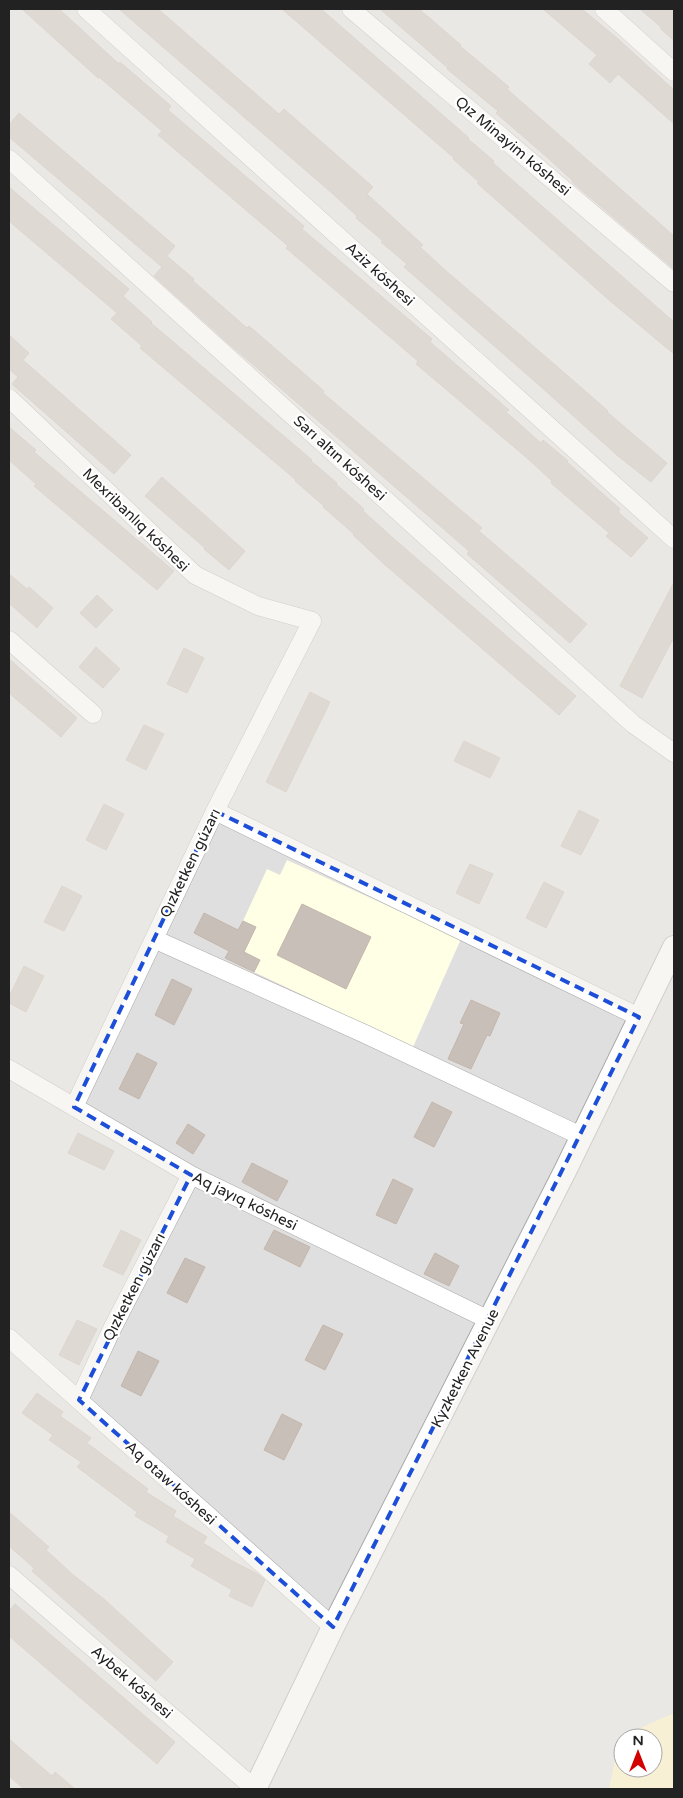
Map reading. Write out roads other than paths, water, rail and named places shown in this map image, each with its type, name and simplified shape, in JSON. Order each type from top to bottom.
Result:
[{"type":"street","name":"Aziz kóshesi","points":[[86,9],[674,539]]},
{"type":"street","name":"Qız Minayim kóshesi","points":[[351,9],[674,283]]},
{"type":"street","points":[[604,9],[674,72]]},
{"type":"street","name":"Sarı altın kóshesi","points":[[9,159],[633,724],[674,753]]},
{"type":"street","name":"Mexribanlıq kóshesi","points":[[9,398],[195,575],[258,606],[312,621]]},
{"type":"street","name":"Qızketken gúzarı","points":[[74,1107],[215,811],[312,621]]},
{"type":"street","points":[[9,640],[93,714]]},
{"type":"street","points":[[215,811],[639,1017]]},
{"type":"street","points":[[154,940],[365,1034],[581,1136]]},
{"type":"street","name":"Kyzketken Avenue","points":[[255,1789],[333,1628],[489,1320],[674,947]]},
{"type":"street","name":"Aq jayıq kóshesi","points":[[9,1069],[190,1175],[489,1320]]},
{"type":"street","name":"Qızketken gúzarı","points":[[79,1400],[112,1329],[190,1175]]},
{"type":"street","name":"Aq otaw kóshesi","points":[[9,1338],[333,1628]]},
{"type":"street","name":"Aybek kóshesi","points":[[9,1575],[255,1789]]}]
